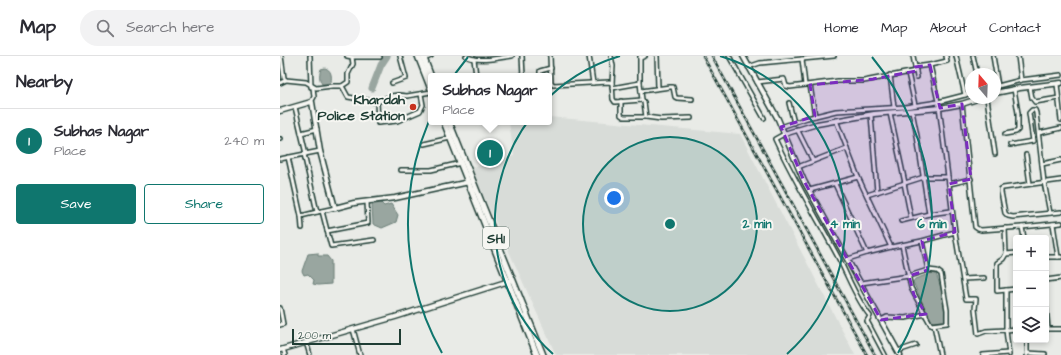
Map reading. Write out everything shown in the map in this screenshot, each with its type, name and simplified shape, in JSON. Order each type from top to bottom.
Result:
[{"type":"main road","points":[[418,56],[428,82]]},
{"type":"main road","points":[[423,57],[429,73]]},
{"type":"main road","name":"SH1","points":[[445,125],[543,355]]},
{"type":"main road","name":"SH1","points":[[450,125],[511,281],[537,355]]},
{"type":"street","points":[[281,56],[284,78],[286,80]]},
{"type":"street","points":[[310,56],[314,97],[312,102],[320,151],[335,208]]},
{"type":"street","points":[[347,56],[380,57]]},
{"type":"street","points":[[392,83],[406,78],[400,56]]},
{"type":"street","points":[[423,57],[431,56]]},
{"type":"street","points":[[466,56],[470,59],[480,57],[491,59],[512,56]]},
{"type":"street","points":[[522,56],[523,73]]},
{"type":"street","points":[[550,56],[551,73]]},
{"type":"street","points":[[589,56],[593,83]]},
{"type":"street","points":[[611,56],[613,66],[613,100],[615,102],[642,100]]},
{"type":"street","points":[[645,56],[640,57],[640,91],[644,102],[646,117]]},
{"type":"street","points":[[657,56],[658,88]]},
{"type":"street","points":[[729,56],[764,118]]},
{"type":"street","points":[[743,56],[781,127],[804,181],[862,283],[899,353],[916,345]]},
{"type":"street","points":[[748,66],[760,63],[834,56]]},
{"type":"street","points":[[913,56],[917,77]]},
{"type":"street","points":[[915,67],[947,61],[946,56]]},
{"type":"street","points":[[885,355],[867,321],[870,316],[864,309],[846,271],[775,139],[784,134],[817,124],[871,115],[912,111],[939,105],[965,95],[956,56]]},
{"type":"street","points":[[973,56],[976,68]]},
{"type":"street","points":[[993,56],[994,68]]},
{"type":"street","points":[[1018,56],[1021,80]]},
{"type":"street","points":[[280,84],[286,80],[306,82],[312,87],[316,88],[342,86],[348,82],[348,74],[353,64],[352,57]]},
{"type":"street","points":[[474,59],[476,73]]},
{"type":"street","points":[[802,59],[805,85]]},
{"type":"street","points":[[930,65],[939,105],[951,211],[966,299],[976,299],[975,309],[978,334],[986,331],[1013,329]]},
{"type":"street","points":[[540,73],[540,71],[551,68]]},
{"type":"street","points":[[757,82],[784,79],[786,86],[788,87],[838,81],[864,80],[916,71]]},
{"type":"street","points":[[908,72],[915,105]]},
{"type":"street","points":[[890,75],[894,107]]},
{"type":"street","points":[[1001,85],[1021,80],[1061,76]]},
{"type":"street","points":[[552,84],[553,85],[612,83]]},
{"type":"street","points":[[612,88],[640,83]]},
{"type":"street","points":[[1001,92],[1030,86],[1059,84],[1058,98],[1061,120]]},
{"type":"street","points":[[810,85],[815,116]]},
{"type":"street","points":[[342,86],[348,97],[377,102],[391,96],[407,96],[428,91]]},
{"type":"street","points":[[640,91],[670,86],[673,87],[674,94],[677,98],[692,99]]},
{"type":"street","points":[[1030,86],[1034,102],[1058,98]]},
{"type":"street","points":[[1005,134],[1016,132],[1018,130],[1018,113],[1014,89]]},
{"type":"street","points":[[377,102],[378,123],[397,121],[420,111],[423,104],[421,94]]},
{"type":"street","points":[[621,101],[622,116],[661,119],[692,118]]},
{"type":"street","points":[[280,111],[312,102]]},
{"type":"street","points":[[788,103],[794,123]]},
{"type":"street","points":[[781,127],[836,111],[965,103]]},
{"type":"street","points":[[962,104],[976,228],[981,230],[1061,223]]},
{"type":"street","points":[[987,104],[995,154]]},
{"type":"street","points":[[295,107],[317,212]]},
{"type":"street","points":[[1010,145],[1033,141],[1030,113],[1032,110],[1035,110],[1044,182],[1050,213]]},
{"type":"street","points":[[912,111],[918,136],[929,214]]},
{"type":"street","points":[[890,113],[911,218]]},
{"type":"street","points":[[871,115],[877,192]]},
{"type":"street","points":[[836,120],[858,177],[891,247]]},
{"type":"street","points":[[1038,133],[1061,128]]},
{"type":"street","points":[[301,133],[317,129]]},
{"type":"street","points":[[797,130],[813,161]]},
{"type":"street","points":[[424,144],[450,138]]},
{"type":"street","points":[[798,167],[847,148]]},
{"type":"street","points":[[280,159],[320,151]]},
{"type":"street","points":[[1026,155],[1030,184]]},
{"type":"street","points":[[288,157],[301,216],[302,228]]},
{"type":"street","points":[[1042,164],[1061,160]]},
{"type":"street","points":[[401,170],[431,170],[461,164]]},
{"type":"street","points":[[810,190],[858,177]]},
{"type":"street","points":[[867,195],[924,177],[948,177]]},
{"type":"street","points":[[949,184],[970,179]]},
{"type":"street","points":[[1061,180],[1001,189],[1005,213],[1008,216],[1013,217],[1061,212]]},
{"type":"street","points":[[301,216],[354,203],[395,198],[469,182]]},
{"type":"street","points":[[835,184],[867,253]]},
{"type":"street","points":[[327,231],[368,223],[366,202]]},
{"type":"street","points":[[322,211],[331,246],[374,240]]},
{"type":"street","points":[[901,221],[929,214],[951,211]]},
{"type":"street","points":[[1053,224],[1059,257]]},
{"type":"street","points":[[1022,227],[1023,235]]},
{"type":"street","points":[[1005,228],[1006,254],[1003,259],[997,263],[997,291],[1013,289]]},
{"type":"street","points":[[848,259],[955,232]]},
{"type":"street","points":[[922,241],[928,270]]},
{"type":"street","points":[[862,283],[909,276],[928,270],[937,271],[940,274],[947,310],[947,322],[934,325],[930,324],[926,314],[914,295],[909,276],[909,272],[902,245]]},
{"type":"street","points":[[1006,254],[1013,253]]},
{"type":"street","points":[[963,279],[984,278]]},
{"type":"street","points":[[1049,280],[1061,278]]},
{"type":"street","points":[[285,355],[282,350],[511,281]]},
{"type":"street","points":[[983,355],[1009,354],[1006,330],[1006,290]]},
{"type":"street","points":[[280,308],[283,324],[280,325]]},
{"type":"street","points":[[881,320],[887,317],[905,318],[926,314]]},
{"type":"street","points":[[934,325],[940,355]]},
{"type":"street","points":[[353,329],[360,355]]},
{"type":"street","points":[[1049,329],[1061,329]]},
{"type":"street","points":[[306,342],[310,355]]},
{"type":"street","points":[[1026,343],[1027,354],[1046,354]]},
{"type":"highlighted area","points":[[930,65],[940,108],[962,104],[971,179],[949,184],[955,232],[922,241],[928,270],[909,276],[914,295],[926,314],[881,320],[804,181],[781,127],[815,116],[810,85],[873,79],[916,71],[915,67]]},
{"type":"shaded area","points":[[325,68],[331,73],[331,82],[328,84],[322,84],[320,73],[321,69]]},
{"type":"shaded area","points":[[552,117],[740,134],[855,355],[556,355],[471,168],[514,156],[509,125],[552,125]]},
{"type":"shaded area","points":[[381,203],[384,206],[391,204],[398,215],[396,222],[382,228],[373,224],[372,205]]},
{"type":"shaded area","points":[[318,253],[318,256],[327,256],[331,261],[331,284],[313,284],[314,280],[308,274],[304,275],[302,271],[308,254]]},
{"type":"shaded area","points":[[932,273],[936,274],[945,309],[946,321],[938,324],[930,323],[913,282],[915,279]]},
{"type":"waterway","points":[[372,88],[381,65],[387,56]]},
{"type":"railway","points":[[703,56],[867,355]]},
{"type":"railway","points":[[712,56],[875,355]]},
{"type":"place","name":"Khardah Police Station","points":[[413,107]]},
{"type":"place","name":"Subhas Nagar","points":[[490,153]]}]
